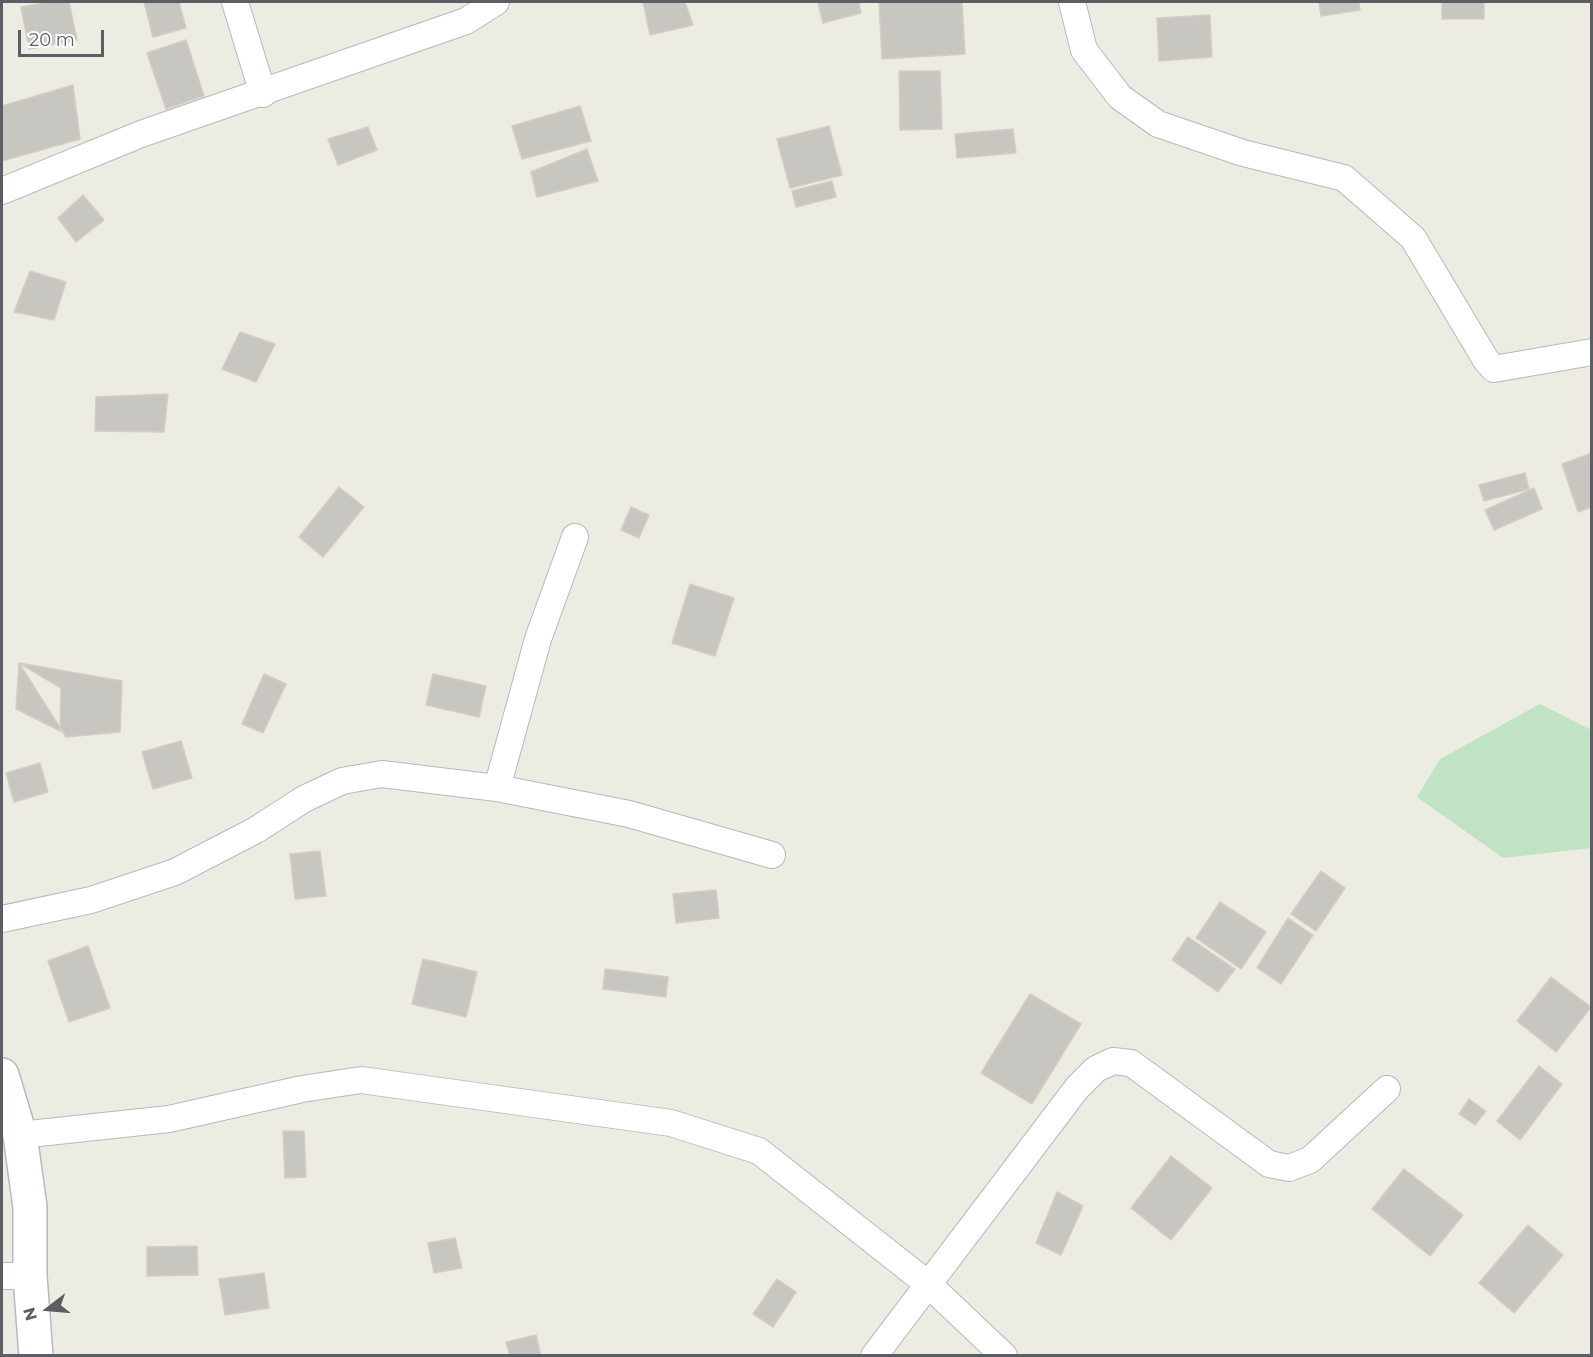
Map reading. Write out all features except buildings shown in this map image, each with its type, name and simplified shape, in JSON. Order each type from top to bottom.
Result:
[{"type":"street","points":[[235,2],[263,94]]},
{"type":"street","points":[[2,191],[141,134],[263,94],[463,11],[496,2]]},
{"type":"street","points":[[1072,2],[1084,50],[1120,97],[1158,124],[1243,153],[1344,178],[1413,238],[1486,360],[1494,369],[1592,352]]},
{"type":"street","points":[[497,788],[538,639],[575,537]]},
{"type":"street","points":[[2,919],[92,900],[175,872],[256,830],[304,799],[342,781],[382,774],[497,788],[629,814],[772,855]]},
{"type":"street","points":[[874,1356],[1077,1088],[1096,1069],[1113,1061],[1131,1063],[1269,1164],[1289,1168],[1310,1160],[1387,1089]]},
{"type":"street","points":[[2,1074],[20,1135],[30,1207],[16,1276],[36,1356]]},
{"type":"street","points":[[20,1135],[169,1119],[302,1089],[361,1080],[671,1123],[759,1151],[928,1284],[1004,1356]]},
{"type":"green space","points":[[1540,704],[1591,730],[1591,848],[1503,858],[1417,797],[1440,759]]}]
